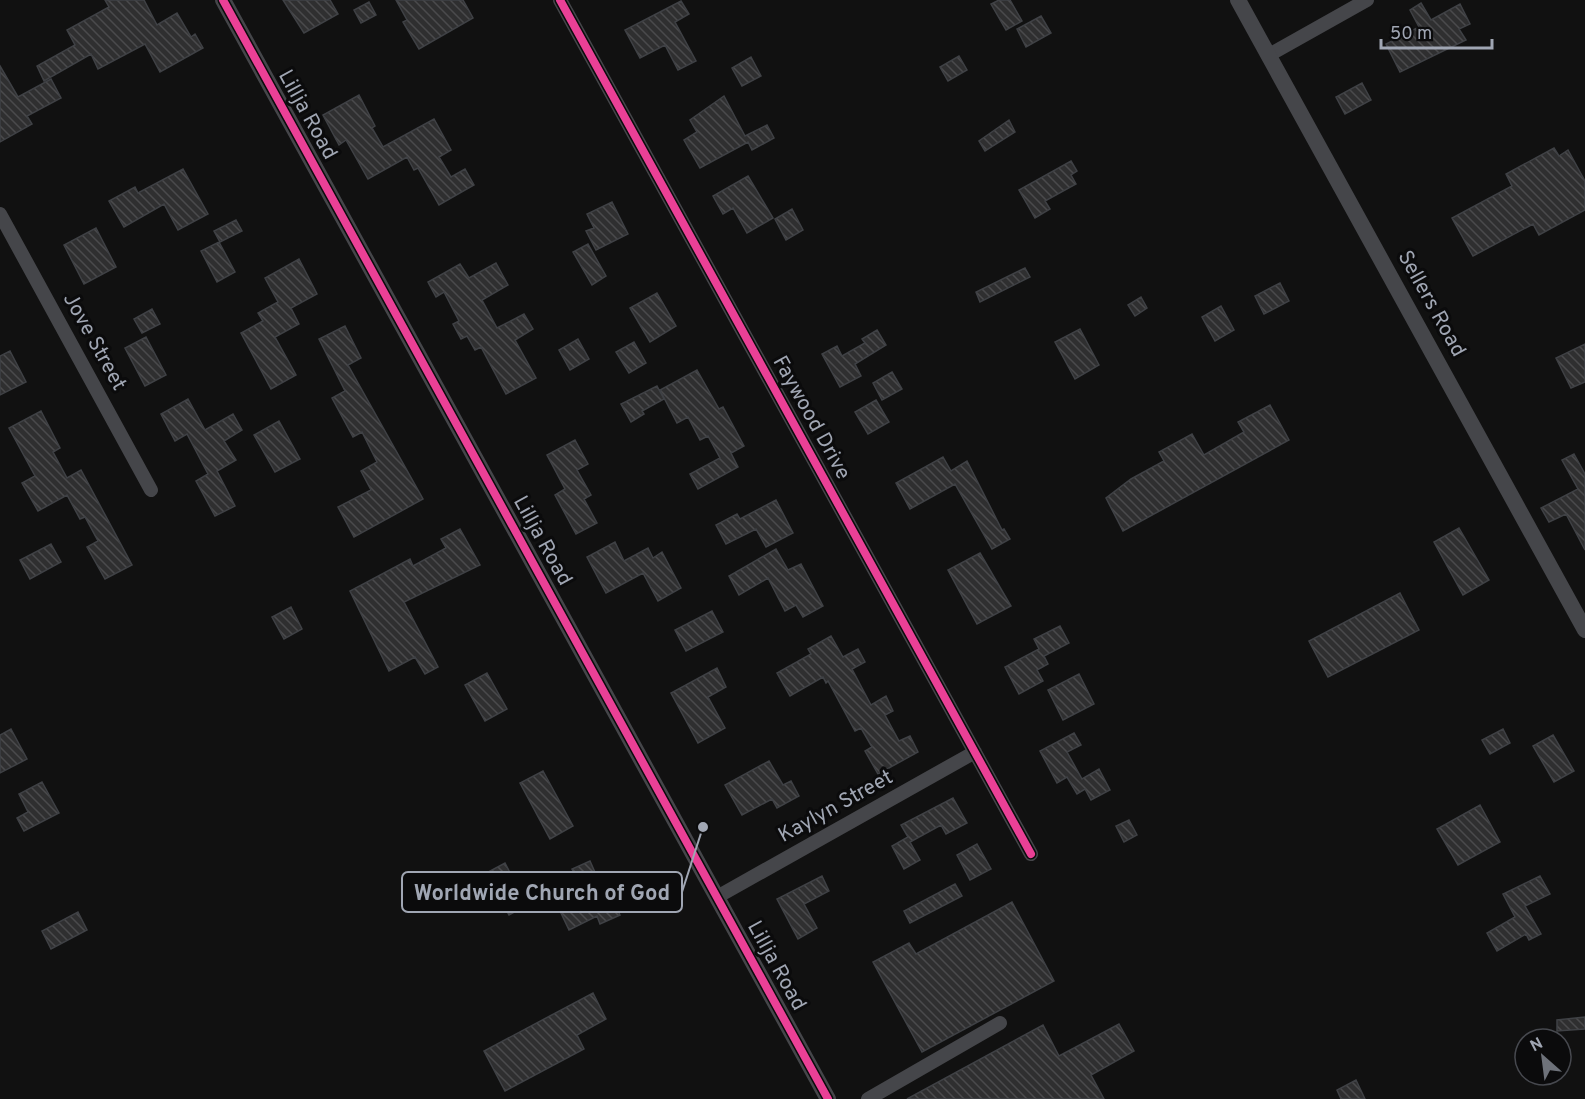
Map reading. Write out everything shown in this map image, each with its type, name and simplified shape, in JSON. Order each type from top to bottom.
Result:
[{"type":"street","name":"Lillja Road","points":[[223,0],[828,1099]]},
{"type":"street","name":"Faywood Drive","points":[[560,0],[1031,854]]},
{"type":"street","name":"Sellers Road","points":[[1238,0],[1585,630]]},
{"type":"street","points":[[1269,55],[1366,0]]},
{"type":"street","name":"Jove Street","points":[[0,214],[151,490]]},
{"type":"street","name":"Kaylyn Street","points":[[717,897],[975,752]]},
{"type":"street","points":[[868,1099],[1000,1023]]},
{"type":"building","points":[[105,0],[144,0],[157,25],[177,13],[191,37],[195,34],[203,48],[160,72],[145,44],[98,69],[91,54],[44,81],[37,66],[75,45],[67,30],[109,7]]},
{"type":"building","points":[[283,0],[330,0],[338,14],[304,33]]},
{"type":"building","points":[[396,0],[463,0],[473,18],[419,49],[403,22],[407,20]]},
{"type":"building","points":[[999,0],[1010,0],[1022,21],[1006,30],[991,4]]},
{"type":"building","points":[[681,1],[689,14],[675,22],[696,61],[678,70],[665,45],[640,58],[625,30]]},
{"type":"building","points":[[369,2],[376,15],[361,23],[354,10]]},
{"type":"building","points":[[1421,3],[1431,20],[1460,4],[1470,24],[1459,29],[1466,40],[1400,72],[1386,44],[1419,27],[1410,10]]},
{"type":"building","points":[[1041,16],[1051,33],[1026,47],[1017,29]]},
{"type":"building","points":[[959,56],[967,70],[948,81],[940,67]]},
{"type":"building","points":[[751,57],[761,76],[742,86],[732,68]]},
{"type":"building","points":[[0,66],[18,97],[51,79],[61,98],[27,116],[32,124],[0,142]]},
{"type":"building","points":[[1362,83],[1371,100],[1345,114],[1336,97]]},
{"type":"building","points":[[359,95],[375,126],[372,128],[383,147],[434,119],[451,150],[439,157],[451,177],[465,169],[474,185],[439,205],[418,168],[414,170],[407,157],[368,179],[346,140],[339,145],[323,115]]},
{"type":"building","points":[[724,96],[745,136],[767,125],[774,138],[752,150],[748,142],[700,168],[684,140],[697,132],[690,120]]},
{"type":"building","points":[[1009,120],[1015,132],[985,151],[979,141]]},
{"type":"building","points":[[1554,148],[1559,156],[1568,150],[1585,181],[1585,210],[1539,235],[1533,224],[1473,256],[1452,218],[1512,186],[1506,174]]},
{"type":"building","points":[[1071,161],[1077,171],[1071,175],[1076,184],[1045,201],[1050,209],[1035,218],[1019,190]]},
{"type":"building","points":[[183,169],[208,214],[178,230],[164,204],[124,227],[109,201],[135,187],[138,193]]},
{"type":"building","points":[[748,176],[773,218],[747,233],[733,208],[723,214],[713,196]]},
{"type":"building","points":[[612,202],[628,234],[596,250],[586,231],[594,228],[587,214]]},
{"type":"building","points":[[792,209],[803,230],[786,240],[775,219]]},
{"type":"building","points":[[236,220],[242,231],[220,242],[214,231]]},
{"type":"building","points":[[96,228],[116,267],[84,284],[64,245]]},
{"type":"building","points":[[219,242],[235,272],[217,282],[201,251]]},
{"type":"building","points":[[588,244],[606,276],[592,285],[573,252]]},
{"type":"building","points":[[299,259],[317,294],[291,308],[299,324],[275,337],[296,375],[271,389],[241,333],[263,321],[258,313],[278,302],[265,278]]},
{"type":"building","points":[[496,263],[508,285],[482,300],[497,328],[524,314],[533,329],[515,340],[536,378],[506,394],[481,347],[475,350],[467,336],[461,339],[453,324],[459,321],[444,292],[436,297],[428,282],[460,264],[469,278]]},
{"type":"building","points":[[1025,268],[1030,277],[980,302],[976,292]]},
{"type":"building","points":[[1280,283],[1289,301],[1264,314],[1255,296]]},
{"type":"building","points":[[657,293],[676,326],[650,342],[630,308]]},
{"type":"building","points":[[1141,297],[1147,308],[1135,316],[1128,305]]},
{"type":"building","points":[[1221,306],[1234,330],[1215,341],[1202,317]]},
{"type":"building","points":[[152,309],[160,324],[142,333],[134,319]]},
{"type":"building","points":[[345,326],[361,358],[348,365],[423,499],[354,537],[338,507],[371,490],[361,471],[377,462],[362,432],[353,437],[332,398],[345,391],[319,339]]},
{"type":"building","points":[[1080,329],[1099,365],[1075,379],[1055,342]]},
{"type":"building","points":[[877,330],[886,345],[855,364],[861,376],[840,387],[822,354],[837,346],[842,356],[865,343],[862,339]]},
{"type":"building","points":[[146,337],[166,375],[145,386],[125,348]]},
{"type":"building","points":[[578,339],[589,359],[570,370],[559,350]]},
{"type":"building","points":[[634,342],[646,363],[629,373],[616,352]]},
{"type":"building","points":[[1585,344],[1585,382],[1571,388],[1556,358]]},
{"type":"building","points":[[10,351],[26,382],[0,395],[0,356]]},
{"type":"building","points":[[697,370],[719,409],[723,407],[744,446],[731,453],[738,467],[698,489],[690,474],[720,458],[708,436],[700,440],[688,417],[677,423],[660,390]]},
{"type":"building","points":[[892,372],[902,389],[882,400],[873,383]]},
{"type":"building","points":[[657,386],[664,399],[642,411],[644,414],[631,422],[621,404]]},
{"type":"building","points":[[188,399],[205,430],[233,414],[242,430],[224,441],[236,460],[217,471],[235,506],[215,516],[196,481],[208,474],[187,434],[175,441],[161,414]]},
{"type":"building","points":[[876,400],[889,422],[868,434],[855,412]]},
{"type":"building","points":[[1270,405],[1289,440],[1123,531],[1106,498],[1131,479],[1164,461],[1159,452],[1192,434],[1204,455],[1244,432],[1238,422]]},
{"type":"building","points":[[41,411],[60,448],[53,452],[67,478],[81,470],[132,565],[105,579],[87,547],[98,541],[85,517],[80,519],[67,495],[38,511],[22,483],[35,476],[9,428]]},
{"type":"building","points":[[279,421],[300,459],[275,472],[254,435]]},
{"type":"building","points":[[575,440],[588,464],[577,470],[591,495],[584,499],[597,523],[576,534],[555,495],[565,489],[547,455]]},
{"type":"building","points":[[1574,454],[1585,474],[1585,550],[1566,514],[1549,522],[1541,508],[1578,489],[1562,460]]},
{"type":"building","points":[[943,457],[951,471],[967,461],[1002,530],[1004,529],[1010,539],[992,549],[955,484],[910,509],[896,483]]},
{"type":"building","points":[[776,500],[793,533],[766,547],[756,529],[726,544],[716,525],[737,514],[740,519]]},
{"type":"building","points":[[1459,528],[1489,580],[1463,595],[1434,542]]},
{"type":"building","points":[[460,529],[480,565],[404,602],[438,667],[425,674],[415,657],[389,671],[350,591],[410,559],[413,566],[446,548],[441,539]]},
{"type":"building","points":[[615,542],[624,561],[648,548],[653,558],[662,552],[681,588],[658,601],[643,573],[606,593],[587,557]]},
{"type":"building","points":[[51,544],[61,562],[30,579],[20,560]]},
{"type":"building","points":[[776,549],[788,570],[801,564],[823,606],[803,617],[796,605],[785,611],[768,578],[739,595],[729,576]]},
{"type":"building","points":[[980,553],[1011,606],[977,624],[948,570]]},
{"type":"building","points":[[1400,593],[1419,630],[1328,677],[1309,641]]},
{"type":"building","points":[[291,607],[302,629],[284,639],[272,617]]},
{"type":"building","points":[[712,611],[723,632],[686,651],[675,630]]},
{"type":"building","points":[[1060,626],[1069,643],[1044,656],[1048,664],[1037,670],[1043,681],[1019,694],[1005,667],[1039,649],[1034,639]]},
{"type":"building","points":[[831,636],[843,657],[858,649],[865,662],[852,669],[871,705],[886,696],[893,711],[885,715],[899,741],[910,736],[918,752],[878,774],[865,751],[872,747],[861,728],[855,731],[828,681],[826,683],[823,677],[790,696],[777,673],[811,654],[808,649]]},
{"type":"building","points":[[717,668],[726,687],[708,697],[725,728],[698,743],[671,693]]},
{"type":"building","points":[[487,673],[507,709],[485,721],[465,685]]},
{"type":"building","points":[[1079,674],[1094,704],[1063,720],[1048,690]]},
{"type":"building","points":[[11,729],[27,759],[0,773],[0,735]]},
{"type":"building","points":[[1503,729],[1510,743],[1490,754],[1482,740]]},
{"type":"building","points":[[1074,733],[1081,745],[1067,752],[1082,779],[1099,769],[1110,790],[1091,800],[1085,789],[1077,794],[1067,777],[1057,783],[1040,751]]},
{"type":"building","points":[[1553,735],[1574,771],[1554,782],[1533,746]]},
{"type":"building","points":[[769,761],[783,785],[791,781],[799,796],[777,808],[772,799],[742,815],[725,785]]},
{"type":"building","points":[[543,771],[573,826],[550,839],[520,783]]},
{"type":"building","points":[[42,782],[59,813],[24,831],[17,818],[28,812],[19,794]]},
{"type":"building","points":[[953,798],[967,823],[946,834],[941,825],[910,842],[920,860],[904,869],[892,846],[908,837],[901,825]]},
{"type":"building","points":[[1480,805],[1500,842],[1458,865],[1437,829]]},
{"type":"building","points":[[1129,820],[1137,835],[1124,842],[1116,826]]},
{"type":"building","points":[[977,844],[991,869],[970,880],[957,855]]},
{"type":"building","points":[[590,861],[598,879],[604,877],[620,915],[600,924],[597,916],[569,930],[561,913],[588,900],[572,869]]},
{"type":"building","points":[[505,863],[521,894],[525,891],[531,903],[509,915],[496,891],[484,897],[475,879]]},
{"type":"building","points":[[822,876],[829,891],[804,904],[817,928],[798,939],[777,899]]},
{"type":"building","points":[[1540,876],[1550,894],[1525,906],[1541,934],[1529,940],[1526,934],[1497,951],[1487,933],[1515,917],[1503,894]]},
{"type":"building","points":[[955,884],[962,896],[910,923],[904,911]]},
{"type":"building","points":[[1012,902],[1054,981],[922,1052],[873,962],[909,943],[916,954]]},
{"type":"building","points":[[78,912],[87,930],[51,949],[42,931]]},
{"type":"building","points":[[593,993],[606,1019],[577,1035],[584,1049],[505,1091],[484,1051]]},
{"type":"building","points":[[1585,1017],[1585,1029],[1557,1027],[1557,1020]]},
{"type":"building","points":[[1119,1024],[1134,1051],[1091,1075],[1104,1099],[907,1099],[1043,1025],[1059,1056]]},
{"type":"building","points":[[1356,1080],[1365,1099],[1341,1099],[1337,1090]]},
{"type":"cycle path","points":[[223,0],[828,1099]]},
{"type":"cycle path","points":[[560,0],[1031,854]]},
{"type":"place","name":"Worldwide Church of God","points":[[703,827]]}]
